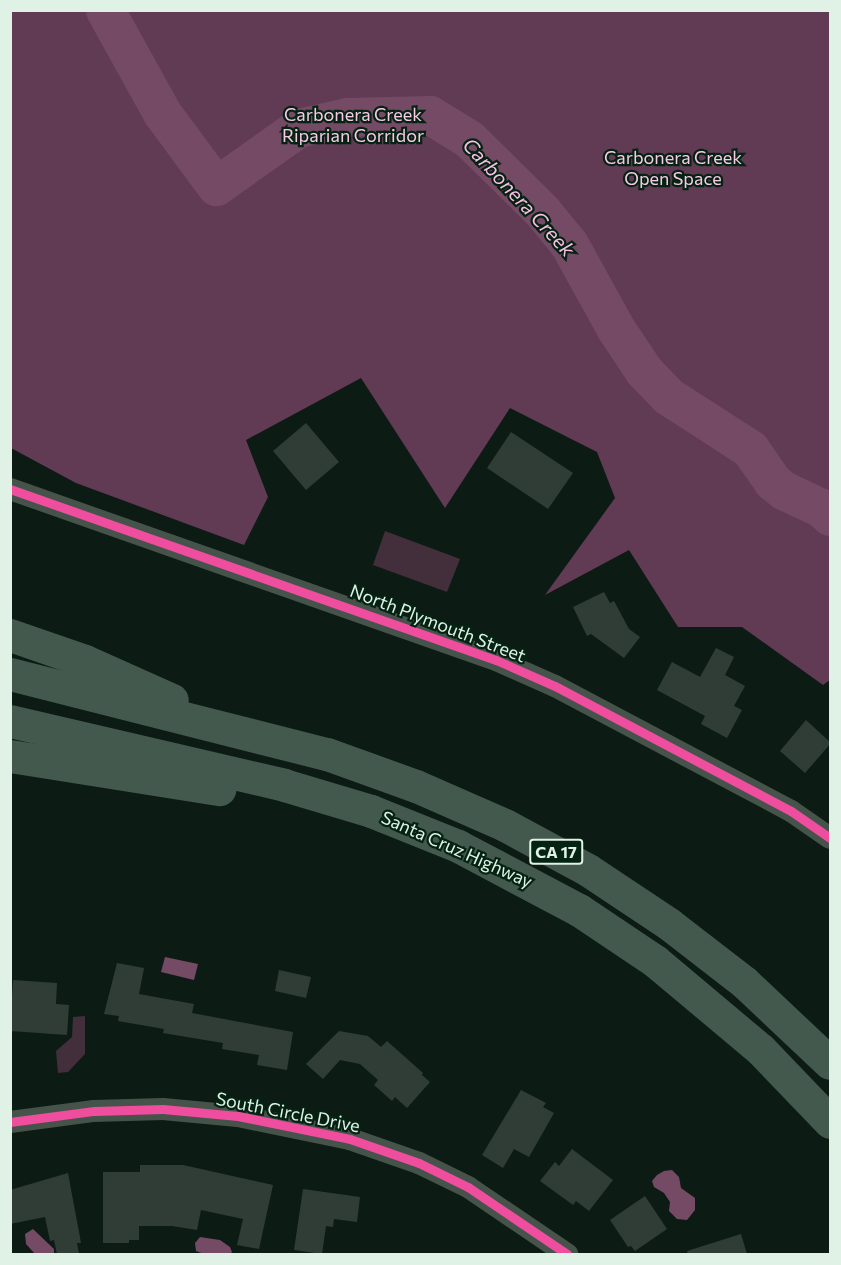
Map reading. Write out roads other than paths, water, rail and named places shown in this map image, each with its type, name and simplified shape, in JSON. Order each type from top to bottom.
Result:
[{"type":"highway","points":[[10,635],[123,677],[233,729]]},
{"type":"highway","name":"CA 17","points":[[10,674],[327,754],[416,786],[505,825],[563,856],[630,897],[707,952],[782,1016],[831,1064]]},
{"type":"highway","name":"Santa Cruz Highway","points":[[10,721],[328,797],[416,827],[458,846],[579,910],[655,961],[726,1018],[793,1081],[831,1122]]},
{"type":"highway","points":[[10,756],[190,785],[328,797]]},
{"type":"street","name":"North Plymouth Street","points":[[10,489],[496,660],[555,686],[791,811],[831,838]]},
{"type":"street","name":"South Circle Drive","points":[[10,1122],[94,1110],[163,1109],[238,1116],[350,1138],[419,1163],[468,1187],[567,1254]]},
{"type":"waterway","name":"Carbonera Creek","points":[[105,10],[162,113],[216,186],[298,128],[347,117],[430,115],[469,139],[542,211],[569,244],[616,329],[644,371],[668,396],[750,449],[772,481],[783,490],[821,508],[830,516]]},
{"type":"park label","name":"Carbonera Creek Riparian Corridor","points":[[353,125]]},
{"type":"park label","name":"Carbonera Creek Open Space","points":[[673,168]]}]
